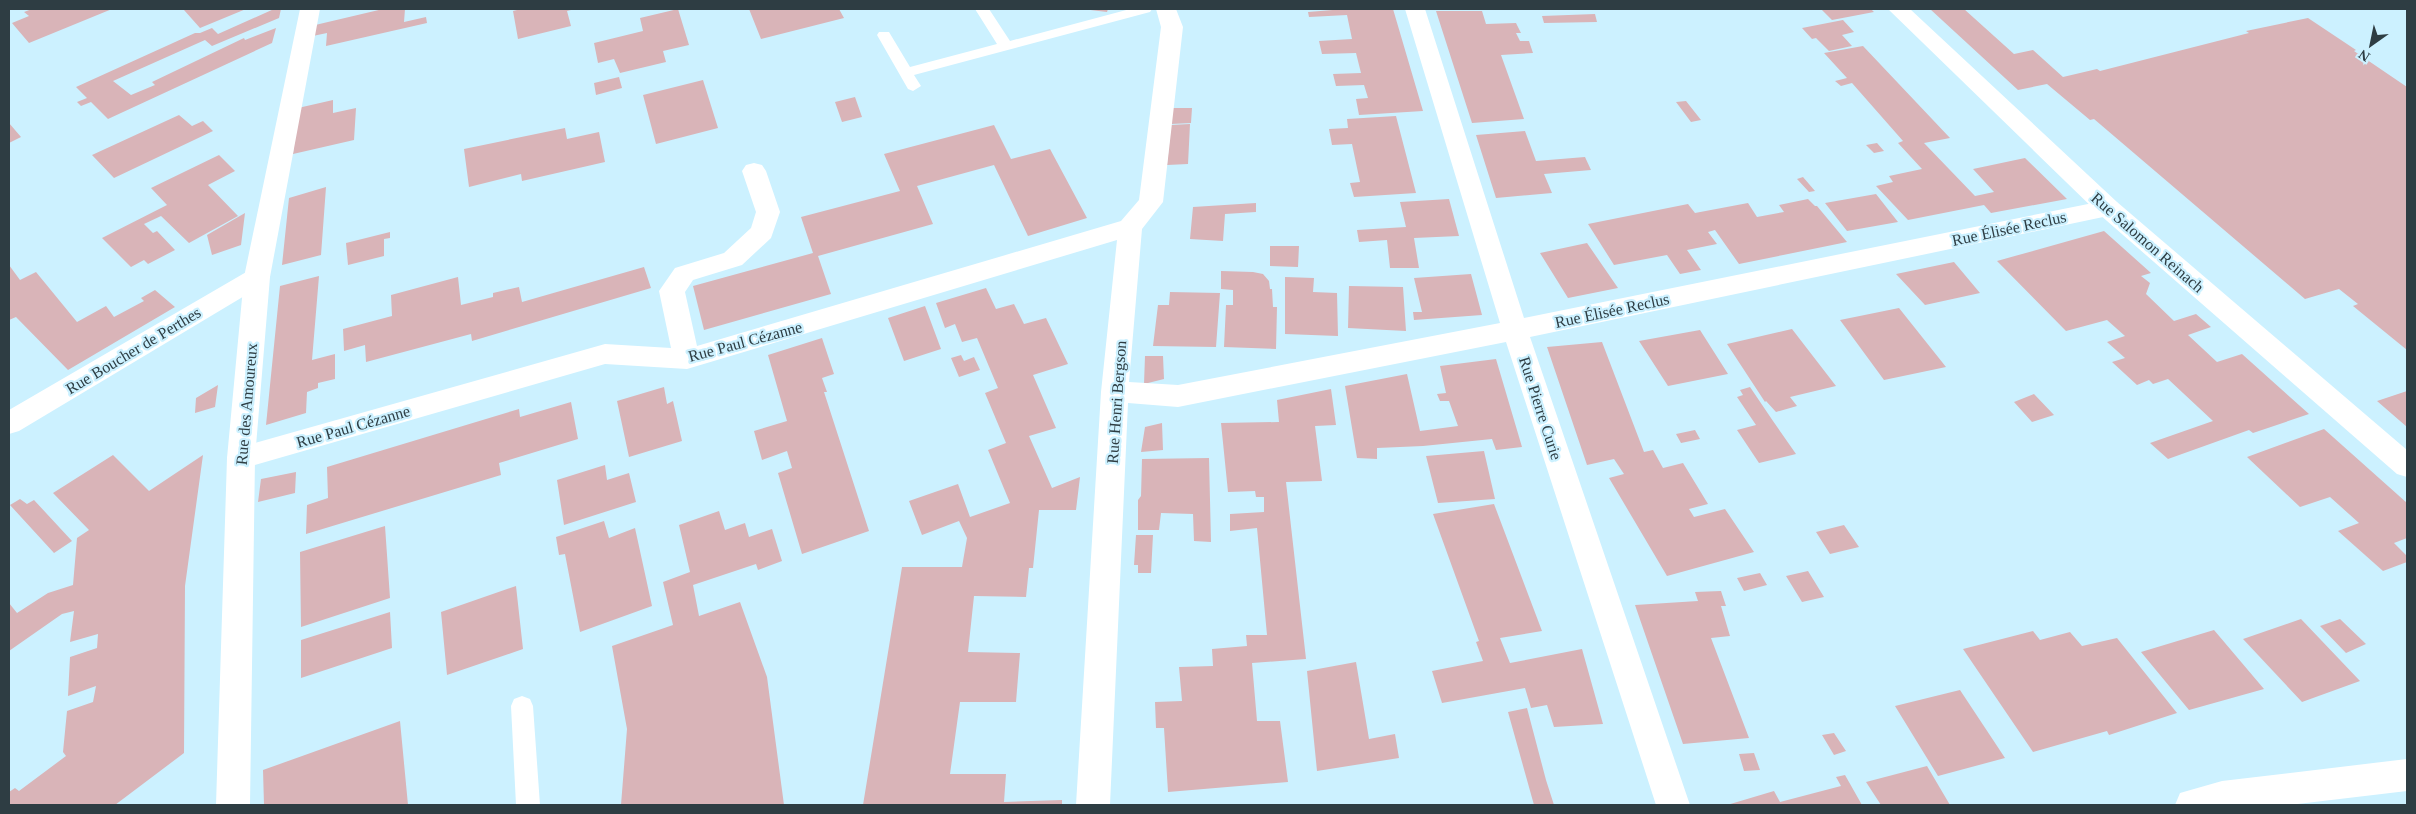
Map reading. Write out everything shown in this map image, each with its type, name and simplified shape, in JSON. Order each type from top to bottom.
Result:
[{"type":"street","name":"Rue des Amoureux","points":[[234,805],[240,458],[257,277],[310,9]]},
{"type":"street","points":[[1130,227],[1151,202],[1172,27],[1166,9]]},
{"type":"street","name":"Rue Pierre Curie","points":[[1415,9],[1515,330],[1673,805]]},
{"type":"street","name":"Rue Salomon Reinach","points":[[1898,9],[2108,208],[2407,466]]},
{"type":"street","points":[[687,359],[672,291],[684,274],[733,259],[762,232],[768,212],[754,171]]},
{"type":"street","name":"Rue Élisée Reclus","points":[[1115,392],[1178,396],[1515,330],[2108,208]]},
{"type":"street","name":"Rue Paul Cézanne","points":[[240,458],[605,354],[687,359],[1130,227]]},
{"type":"street","name":"Rue Henri Bergson","points":[[1093,805],[1115,392],[1130,227]]},
{"type":"street","name":"Rue Boucher de Perthes","points":[[9,423],[257,277]]},
{"type":"street","points":[[2192,805],[2222,797],[2407,774]]},
{"type":"lane","points":[[982,9],[1006,46]]},
{"type":"lane","points":[[884,35],[910,80],[1006,46],[1146,9]]},
{"type":"lane","points":[[522,706],[528,805]]},
{"type":"building","points":[[32,9],[112,9],[29,43],[12,23],[29,16],[24,12]]},
{"type":"building","points":[[246,9],[200,28],[184,10]]},
{"type":"building","points":[[274,9],[281,9],[279,18],[212,46],[205,40],[113,81],[131,95],[155,85],[152,82],[244,38],[245,40],[276,28],[272,43],[108,119],[91,102],[81,106],[77,102],[87,98],[76,87],[195,33],[212,28],[218,34]]},
{"type":"building","points":[[383,9],[405,9],[404,22],[426,17],[427,23],[326,46],[327,33],[308,37],[311,26]]},
{"type":"building","points":[[521,9],[575,9],[567,11],[571,26],[518,39],[513,11]]},
{"type":"building","points":[[678,9],[689,45],[663,51],[666,62],[620,73],[614,59],[598,63],[594,43],[643,31],[640,18]]},
{"type":"building","points":[[749,9],[839,9],[844,18],[761,39]]},
{"type":"building","points":[[1082,9],[1108,9],[1107,12]]},
{"type":"building","points":[[1345,9],[1393,9],[1423,111],[1359,115],[1356,99],[1368,98],[1364,85],[1336,86],[1333,74],[1361,73],[1356,53],[1322,54],[1319,41],[1352,39],[1347,15],[1309,17],[1308,12]]},
{"type":"building","points":[[1821,9],[1871,9],[1874,12],[1832,20]]},
{"type":"building","points":[[1930,9],[1964,9],[2014,54],[2033,50],[2063,77],[2097,69],[2100,71],[2249,33],[2246,31],[2308,18],[2356,50],[2354,51],[2407,87],[2407,350],[2353,306],[2358,304],[2339,289],[2305,299],[2094,119],[2090,120],[2047,84],[2018,90]]},
{"type":"building","points":[[1436,11],[1482,11],[1486,24],[1516,23],[1521,33],[1516,33],[1520,41],[1529,41],[1533,53],[1501,55],[1524,119],[1472,123]]},
{"type":"building","points":[[1595,14],[1597,22],[1544,23],[1542,16]]},
{"type":"building","points":[[1843,20],[1854,32],[1842,35],[1852,46],[1829,51],[1816,38],[1812,39],[1802,28]]},
{"type":"building","points":[[1863,46],[1950,138],[1924,143],[1975,196],[1994,192],[1973,169],[2025,158],[2067,199],[1991,213],[1984,205],[1908,220],[1876,186],[1893,182],[1889,176],[1922,169],[1898,143],[1903,141],[1852,83],[1841,86],[1835,81],[1847,78],[1824,53]]},
{"type":"building","points":[[619,77],[622,88],[596,95],[594,83]]},
{"type":"building","points":[[703,80],[718,128],[656,144],[643,95]]},
{"type":"building","points":[[855,97],[862,117],[842,122],[835,102]]},
{"type":"building","points":[[333,100],[333,113],[356,108],[354,140],[293,154],[298,108]]},
{"type":"building","points":[[1686,101],[1701,120],[1691,122],[1676,102]]},
{"type":"building","points":[[1173,108],[1192,108],[1191,123],[1171,124]]},
{"type":"building","points":[[179,115],[192,126],[203,121],[213,131],[114,178],[92,155]]},
{"type":"building","points":[[1396,116],[1416,193],[1354,197],[1350,183],[1360,182],[1352,144],[1332,145],[1329,129],[1348,128],[1347,119]]},
{"type":"building","points":[[9,123],[21,137],[9,143]]},
{"type":"building","points":[[1190,124],[1188,164],[1167,165],[1171,125]]},
{"type":"building","points":[[994,125],[1011,159],[1050,149],[1087,218],[1028,236],[994,165],[917,186],[933,224],[818,256],[831,294],[704,330],[693,286],[813,253],[801,217],[900,191],[884,154]]},
{"type":"building","points":[[565,128],[567,139],[599,132],[605,162],[522,181],[521,174],[469,187],[464,149]]},
{"type":"building","points":[[1525,131],[1536,161],[1585,157],[1591,170],[1544,174],[1552,193],[1496,198],[1476,135]]},
{"type":"building","points":[[1877,143],[1884,151],[1874,153],[1866,145]]},
{"type":"building","points":[[219,155],[235,171],[208,185],[238,216],[189,243],[161,216],[144,224],[153,233],[157,231],[175,250],[148,264],[144,260],[131,267],[102,238],[167,205],[151,188]]},
{"type":"building","points":[[1803,177],[1815,191],[1809,192],[1797,179]]},
{"type":"building","points":[[326,187],[321,255],[282,265],[289,198]]},
{"type":"building","points":[[1876,194],[1898,222],[1847,231],[1825,203]]},
{"type":"building","points":[[1449,199],[1459,236],[1414,238],[1419,268],[1390,268],[1387,240],[1359,242],[1357,230],[1406,227],[1400,202]]},
{"type":"building","points":[[1808,199],[1817,206],[1847,242],[1739,264],[1715,230],[1708,232],[1717,244],[1687,250],[1701,270],[1680,274],[1667,255],[1614,265],[1588,224],[1688,204],[1695,213],[1748,203],[1757,217],[1784,212],[1779,205]]},
{"type":"building","points":[[1256,203],[1256,212],[1225,214],[1223,241],[1190,239],[1193,207]]},
{"type":"building","points":[[245,213],[241,245],[212,255],[207,235]]},
{"type":"building","points":[[2104,231],[2151,273],[2141,276],[2150,283],[2146,294],[2174,321],[2196,314],[2211,327],[2188,335],[2217,362],[2242,354],[2309,414],[2253,433],[2249,430],[2168,459],[2150,443],[2213,421],[2168,379],[2153,384],[2149,380],[2137,385],[2112,362],[2125,358],[2107,342],[2125,336],[2107,320],[2066,331],[1997,261]]},
{"type":"building","points":[[390,232],[390,238],[384,239],[384,256],[348,265],[346,243]]},
{"type":"building","points":[[1587,243],[1618,288],[1568,298],[1540,253]]},
{"type":"building","points":[[1270,246],[1299,246],[1298,267],[1270,266]]},
{"type":"building","points":[[1954,262],[1980,293],[1925,305],[1896,274]]},
{"type":"building","points":[[9,265],[20,280],[36,272],[77,322],[106,306],[114,317],[144,301],[141,298],[155,290],[175,307],[68,370],[16,317],[9,320]]},
{"type":"building","points":[[644,267],[651,288],[472,341],[471,334],[366,362],[365,345],[344,351],[343,329],[392,316],[391,295],[458,277],[461,305],[493,297],[493,293],[519,287],[522,302]]},
{"type":"building","points":[[1221,271],[1263,274],[1269,281],[1270,289],[1272,289],[1273,307],[1277,307],[1276,349],[1224,347],[1226,305],[1233,305],[1233,290],[1221,289]]},
{"type":"building","points":[[1471,274],[1482,315],[1414,320],[1413,312],[1422,312],[1414,278]]},
{"type":"building","points":[[319,276],[312,360],[335,354],[335,379],[318,383],[318,388],[307,392],[306,413],[266,425],[280,286]]},
{"type":"building","points":[[1285,277],[1314,278],[1313,292],[1337,293],[1338,336],[1285,334]]},
{"type":"building","points":[[1349,286],[1403,287],[1406,331],[1348,328]]},
{"type":"building","points":[[986,288],[996,309],[1014,304],[1024,324],[1046,318],[1068,364],[1033,375],[1056,428],[1029,436],[1052,488],[1080,477],[1076,510],[1039,510],[1033,568],[1029,568],[1026,597],[974,596],[968,652],[1020,653],[1016,702],[960,702],[950,774],[1006,774],[1004,802],[1062,800],[1062,805],[863,805],[902,567],[962,567],[967,538],[959,521],[922,535],[909,501],[958,484],[970,517],[1010,503],[988,450],[1006,443],[985,393],[998,388],[977,338],[962,342],[955,324],[945,328],[936,303]]},
{"type":"building","points":[[1170,292],[1220,293],[1216,347],[1153,346],[1158,305],[1169,305]]},
{"type":"building","points":[[925,306],[941,349],[904,361],[888,318]]},
{"type":"building","points":[[1899,308],[1946,367],[1884,380],[1840,320]]},
{"type":"building","points":[[1792,329],[1836,386],[1790,397],[1797,406],[1776,412],[1765,402],[1727,344]]},
{"type":"building","points":[[1700,330],[1728,374],[1668,386],[1639,341]]},
{"type":"building","points":[[822,338],[834,374],[822,378],[827,392],[824,392],[869,531],[802,554],[778,473],[792,468],[787,451],[762,460],[754,431],[787,421],[768,355]]},
{"type":"building","points":[[1602,342],[1644,452],[1653,450],[1663,468],[1683,463],[1708,504],[1689,509],[1694,517],[1725,509],[1754,552],[1667,576],[1609,478],[1624,474],[1614,459],[1587,465],[1547,347]]},
{"type":"building","points":[[961,355],[964,361],[974,357],[980,370],[959,377],[951,358]]},
{"type":"building","points":[[1145,356],[1163,356],[1164,379],[1144,384]]},
{"type":"building","points":[[1496,359],[1522,447],[1496,450],[1492,439],[1423,446],[1377,448],[1377,459],[1357,458],[1345,386],[1407,374],[1420,431],[1458,426],[1449,401],[1440,401],[1437,394],[1446,393],[1440,366]]},
{"type":"building","points":[[218,385],[215,407],[195,413],[196,398]]},
{"type":"building","points":[[664,387],[667,404],[673,401],[682,441],[629,457],[617,401]]},
{"type":"building","points":[[1750,387],[1796,454],[1759,463],[1737,430],[1756,425],[1737,397],[1743,395],[1740,390]]},
{"type":"building","points":[[1331,389],[1336,425],[1315,426],[1322,481],[1286,482],[1306,659],[1252,663],[1257,721],[1280,721],[1288,782],[1168,792],[1164,728],[1156,728],[1155,702],[1182,701],[1179,667],[1213,666],[1212,649],[1247,646],[1246,635],[1267,635],[1257,528],[1230,531],[1230,514],[1264,512],[1264,497],[1256,497],[1255,491],[1228,492],[1221,423],[1279,422],[1277,400]]},
{"type":"building","points":[[2407,391],[2407,427],[2377,401]]},
{"type":"building","points":[[2034,394],[2054,415],[2032,422],[2014,402]]},
{"type":"building","points":[[571,402],[578,439],[499,463],[501,475],[306,534],[307,505],[328,498],[327,467],[519,409],[520,417]]},
{"type":"building","points":[[1162,423],[1163,450],[1141,452],[1145,427]]},
{"type":"building","points":[[2324,429],[2407,503],[2407,538],[2394,543],[2407,556],[2407,562],[2383,571],[2338,531],[2359,523],[2330,497],[2300,507],[2247,457]]},
{"type":"building","points":[[1695,430],[1700,439],[1681,443],[1676,434]]},
{"type":"building","points":[[1484,451],[1495,499],[1438,503],[1426,456]]},
{"type":"building","points":[[113,455],[149,491],[203,455],[185,586],[184,753],[115,805],[9,805],[9,792],[15,788],[19,791],[66,756],[63,752],[67,711],[93,702],[96,686],[68,696],[70,657],[97,648],[98,634],[70,642],[74,611],[62,614],[9,651],[9,603],[17,613],[48,593],[73,585],[77,538],[89,530],[53,493]]},
{"type":"building","points":[[1209,458],[1211,542],[1194,541],[1193,514],[1161,513],[1159,530],[1138,530],[1138,500],[1141,496],[1142,459]]},
{"type":"building","points":[[605,465],[607,480],[629,473],[636,502],[564,525],[557,480]]},
{"type":"building","points":[[296,472],[295,493],[258,502],[261,479]]},
{"type":"building","points":[[20,499],[27,504],[34,500],[72,541],[54,553],[10,505]]},
{"type":"building","points":[[1494,504],[1542,631],[1500,638],[1510,663],[1582,649],[1603,724],[1554,727],[1547,705],[1531,708],[1525,688],[1442,703],[1432,671],[1483,661],[1476,642],[1479,641],[1433,514]]},
{"type":"building","points":[[719,511],[725,530],[745,523],[749,537],[772,529],[782,561],[758,570],[756,564],[693,585],[699,616],[740,602],[767,677],[784,805],[621,805],[627,729],[612,646],[673,625],[663,582],[690,572],[679,525]]},
{"type":"building","points":[[604,521],[609,538],[635,528],[652,606],[580,632],[565,554],[559,555],[556,537]]},
{"type":"building","points":[[1844,525],[1859,547],[1830,554],[1816,532]]},
{"type":"building","points":[[385,526],[390,598],[301,627],[300,552]]},
{"type":"building","points":[[1136,535],[1153,535],[1151,573],[1138,573],[1138,565],[1134,565]]},
{"type":"building","points":[[1808,571],[1824,597],[1802,602],[1786,576]]},
{"type":"building","points":[[1760,573],[1767,585],[1744,591],[1737,578]]},
{"type":"building","points":[[516,586],[523,649],[447,675],[441,612]]},
{"type":"building","points":[[1721,591],[1726,606],[1721,606],[1730,636],[1711,638],[1749,738],[1683,744],[1635,605],[1698,601],[1695,592]]},
{"type":"building","points":[[390,612],[392,648],[301,678],[301,640]]},
{"type":"building","points":[[2301,619],[2360,681],[2302,702],[2243,639]]},
{"type":"building","points":[[2340,619],[2366,644],[2346,653],[2320,626]]},
{"type":"building","points":[[2214,630],[2264,689],[2189,710],[2141,652]]},
{"type":"building","points":[[2033,631],[2040,640],[2070,632],[2082,646],[2117,638],[2177,713],[2109,735],[2107,731],[2033,752],[1963,649]]},
{"type":"building","points":[[1356,662],[1369,739],[1395,734],[1399,758],[1317,771],[1307,671]]},
{"type":"building","points":[[1960,690],[2005,758],[1938,776],[1895,706]]},
{"type":"building","points":[[1527,708],[1554,805],[1534,805],[1508,712]]},
{"type":"building","points":[[400,721],[408,805],[264,805],[263,770]]},
{"type":"building","points":[[1834,733],[1846,751],[1834,755],[1822,735]]},
{"type":"building","points":[[1754,753],[1760,770],[1744,771],[1739,754]]},
{"type":"building","points":[[1927,766],[1950,805],[1881,805],[1866,782]]},
{"type":"building","points":[[1845,775],[1862,805],[1727,805],[1774,791],[1780,802],[1841,786],[1836,777]]}]
